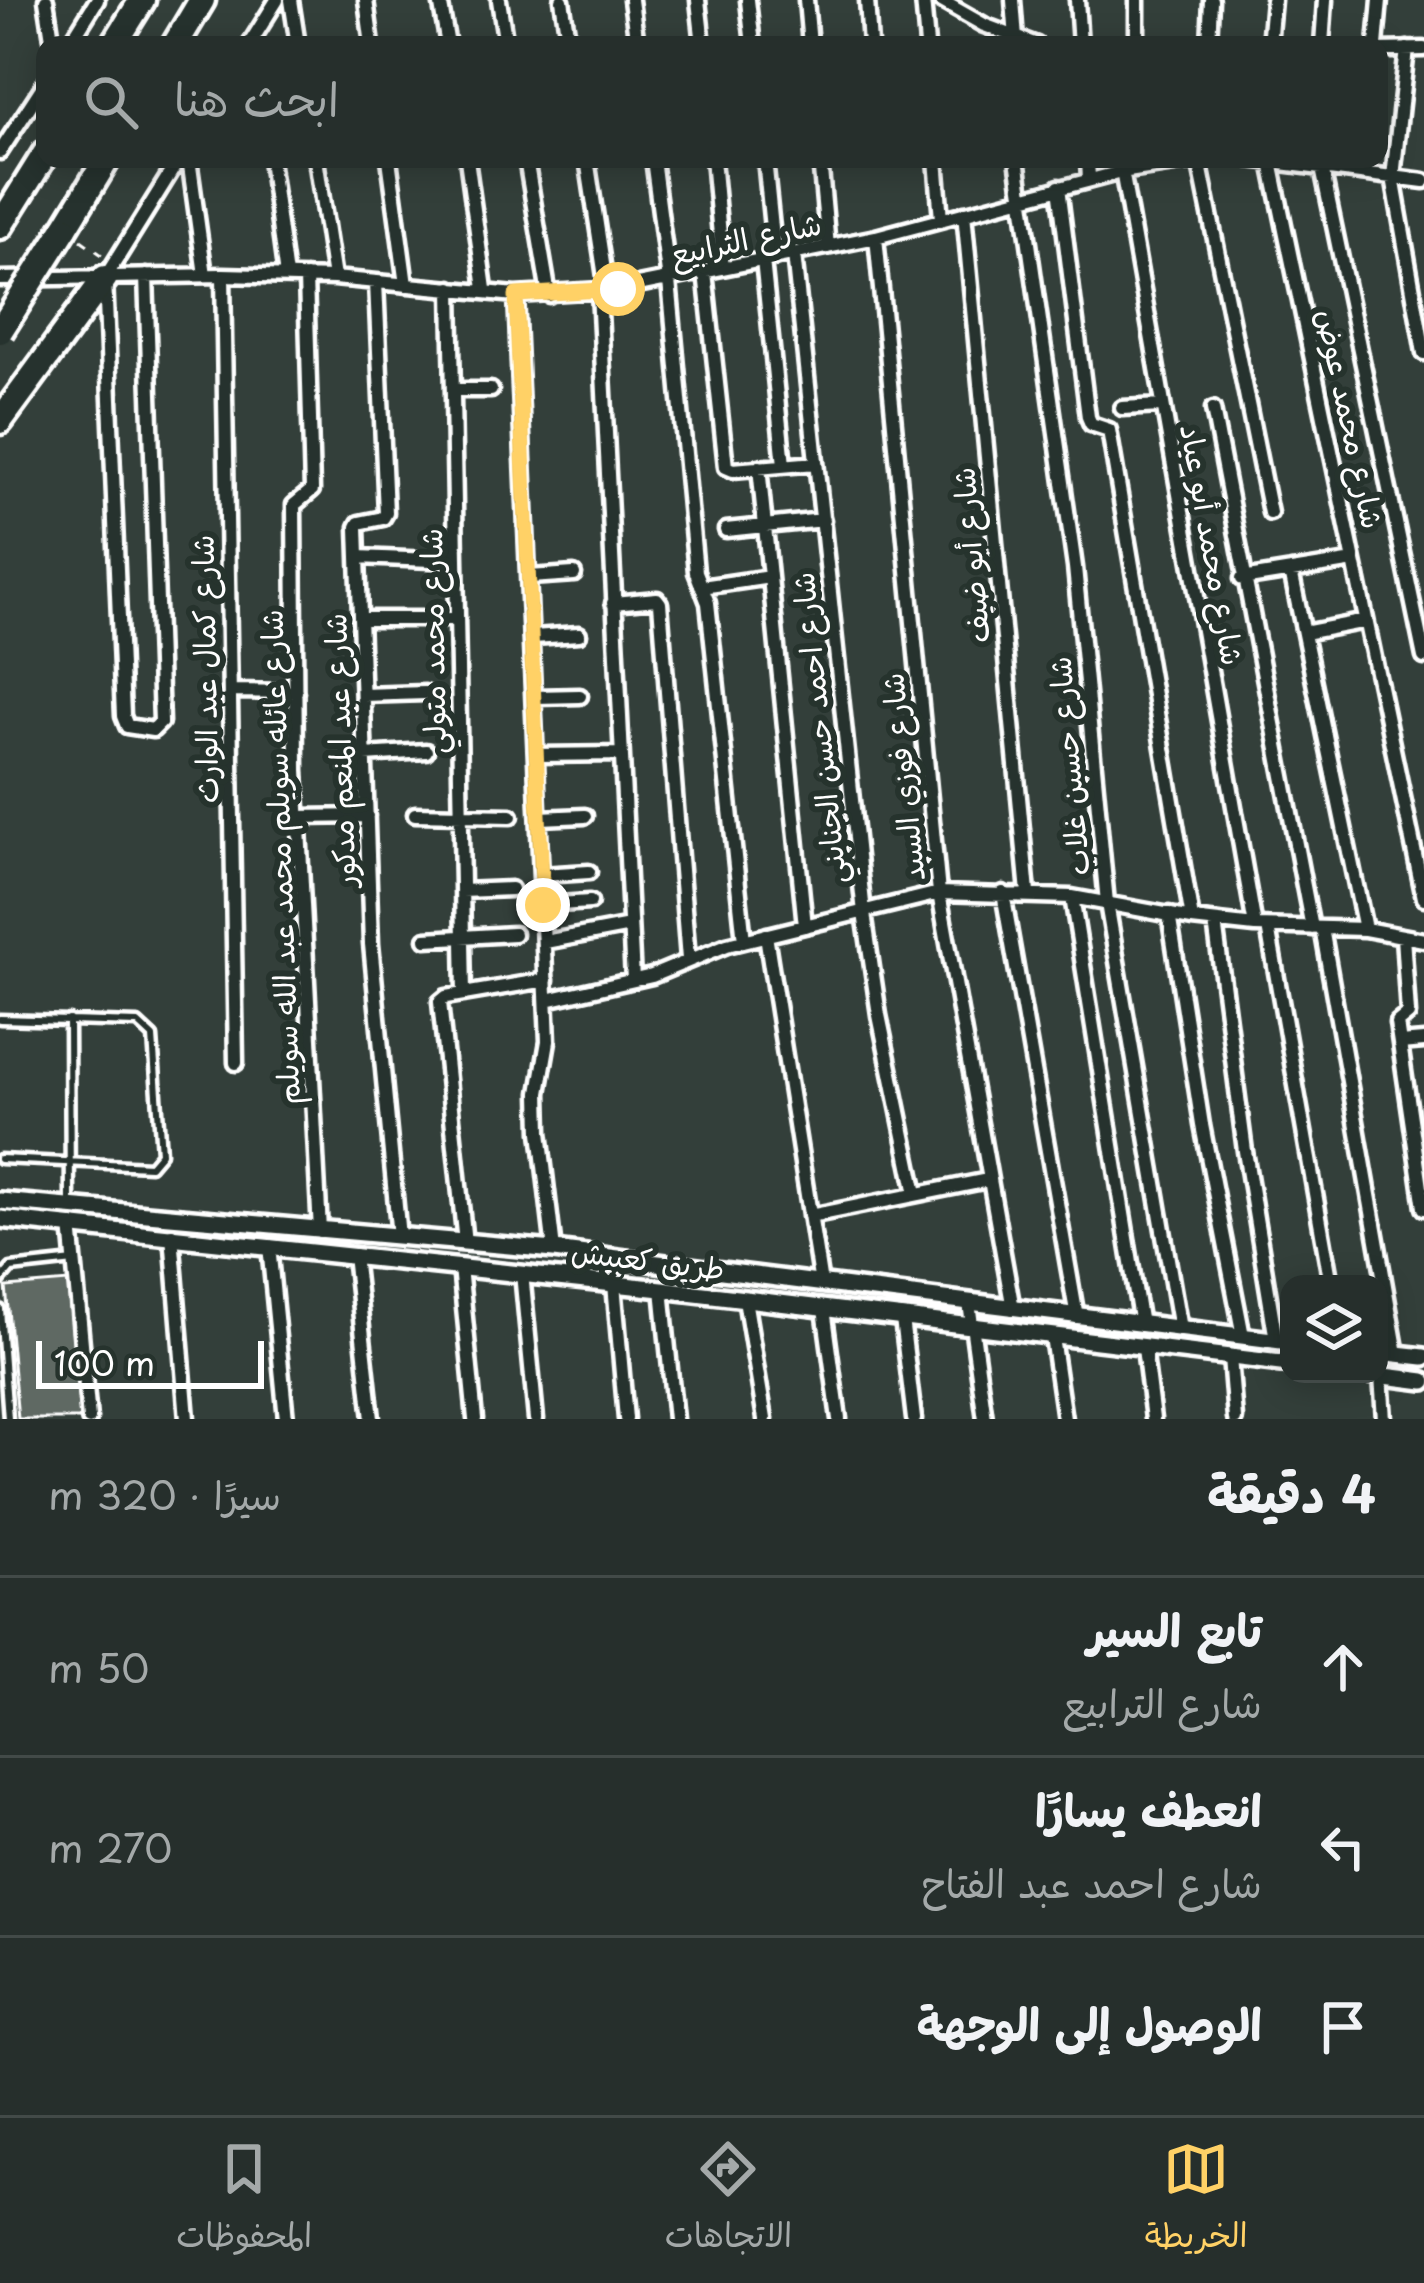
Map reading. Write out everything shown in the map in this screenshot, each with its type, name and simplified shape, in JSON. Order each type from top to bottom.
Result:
[{"type":"highway","points":[[120,36],[142,0]]},
{"type":"highway","points":[[180,36],[202,0]]},
{"type":"highway","points":[[0,225],[36,168]]},
{"type":"highway","points":[[0,331],[101,168]]},
{"type":"highway","points":[[0,421],[106,268]]},
{"type":"street","points":[[46,0],[52,36]]},
{"type":"street","points":[[75,36],[97,0]]},
{"type":"street","points":[[256,36],[277,0]]},
{"type":"street","points":[[291,0],[297,36]]},
{"type":"street","points":[[366,0],[371,36]]},
{"type":"street","points":[[440,0],[446,36]]},
{"type":"street","points":[[499,0],[505,36]]},
{"type":"street","points":[[562,0],[568,36]]},
{"type":"street","points":[[632,0],[637,36]]},
{"type":"street","points":[[698,0],[702,36]]},
{"type":"street","points":[[748,0],[752,36]]},
{"type":"street","points":[[806,0],[809,36]]},
{"type":"street","points":[[867,0],[869,36]]},
{"type":"street","points":[[923,0],[926,36]]},
{"type":"street","points":[[940,0],[1003,36]]},
{"type":"street","points":[[1009,36],[1013,0]]},
{"type":"street","points":[[1077,0],[1079,36]]},
{"type":"street","points":[[1137,0],[1137,36]]},
{"type":"street","points":[[1209,36],[1211,0]]},
{"type":"street","points":[[1270,36],[1273,0]]},
{"type":"street","points":[[1323,36],[1325,0]]},
{"type":"street","points":[[1379,36],[1381,0]]},
{"type":"street","points":[[1388,48],[1424,49]]},
{"type":"street","points":[[1407,50],[1394,177],[1424,353]]},
{"type":"street","points":[[0,152],[36,97]]},
{"type":"street","points":[[146,277],[161,722],[153,730],[132,728],[123,716],[106,268],[172,168]]},
{"type":"street","points":[[190,168],[206,275]]},
{"type":"street","points":[[271,168],[286,276]]},
{"type":"street","points":[[317,168],[334,278]]},
{"type":"street","points":[[390,168],[406,285]]},
{"type":"street","points":[[468,168],[485,290]]},
{"type":"street","points":[[528,168],[549,295]]},
{"type":"street","points":[[588,168],[603,291],[619,754],[633,980]]},
{"type":"street","points":[[653,168],[669,281],[696,572],[708,603],[744,941]]},
{"type":"street","points":[[714,168],[723,268]]},
{"type":"street","points":[[765,168],[784,465]]},
{"type":"street","points":[[821,168],[828,247]]},
{"type":"street","points":[[937,168],[941,219]]},
{"type":"street","name":"شارع حسين غلاب","points":[[1019,168],[1075,567],[1107,903],[1180,1329]]},
{"type":"street","points":[[1088,168],[1089,180]]},
{"type":"street","name":"شارع الترابيع","points":[[0,279],[106,268],[146,277],[334,278],[516,295],[603,291],[875,237],[1089,180],[1116,168]]},
{"type":"street","name":"شارع محمد أبو عياد","points":[[1121,168],[1162,406],[1329,1275]]},
{"type":"street","points":[[1205,168],[1270,514]]},
{"type":"street","name":"شارع محمد عوض","points":[[1279,168],[1424,898]]},
{"type":"street","points":[[1322,168],[1424,657]]},
{"type":"street","points":[[1353,168],[1424,181]]},
{"type":"street","points":[[1058,188],[1088,417],[1091,424],[1109,430],[1192,919]]},
{"type":"street","name":"شارع أبو ضيف","points":[[964,213],[1028,893]]},
{"type":"street","name":"شارع فوزي السيد","points":[[875,237],[939,893],[1013,1309]]},
{"type":"street","name":"شارع احمد حسن الجنايني","points":[[794,254],[864,913],[879,1016],[916,1194]]},
{"type":"street","points":[[705,272],[724,463],[730,470],[817,463]]},
{"type":"street","name":"شارع كمال عبد الوارث","points":[[223,275],[236,1063]]},
{"type":"street","name":"شارع عائله سويلم محمد عبد الله سويلم","points":[[306,277],[312,490],[294,506],[296,692],[320,1231]]},
{"type":"street","points":[[376,281],[386,513],[358,524],[358,557],[456,561]]},
{"type":"street","name":"شارع محمد متولي","points":[[451,288],[464,994]]},
{"type":"street","points":[[516,295],[547,1000],[540,1132],[554,1250]]},
{"type":"street","points":[[453,390],[491,390]]},
{"type":"street","points":[[1122,408],[1162,406]]},
{"type":"street","points":[[1213,409],[1242,578],[1317,928],[1397,1354]]},
{"type":"street","points":[[760,467],[805,926]]},
{"type":"street","points":[[726,530],[823,520]]},
{"type":"street","name":"شارع عبد المنعم مدكور","points":[[358,557],[371,944],[399,1238]]},
{"type":"street","points":[[1242,578],[1354,561]]},
{"type":"street","points":[[1292,571],[1365,929]]},
{"type":"street","points":[[530,577],[574,574]]},
{"type":"street","points":[[702,587],[770,577]]},
{"type":"street","points":[[613,603],[657,599],[660,603],[688,959]]},
{"type":"street","points":[[360,619],[457,619]]},
{"type":"street","points":[[1304,633],[1366,621]]},
{"type":"street","points":[[533,637],[579,634]]},
{"type":"street","points":[[230,691],[296,692]]},
{"type":"street","points":[[363,695],[425,692]]},
{"type":"street","points":[[535,697],[580,697]]},
{"type":"street","points":[[365,755],[426,751]]},
{"type":"street","points":[[537,755],[619,754]]},
{"type":"street","points":[[415,814],[511,816]]},
{"type":"street","points":[[298,817],[367,816]]},
{"type":"street","points":[[540,818],[585,816]]},
{"type":"street","points":[[542,875],[589,872]]},
{"type":"street","points":[[463,891],[511,889]]},
{"type":"street","points":[[547,1000],[633,980],[744,941],[939,893],[1072,897],[1215,922],[1365,929],[1424,940]]},
{"type":"street","points":[[1004,893],[1077,1316]]},
{"type":"street","points":[[1072,897],[1141,1325]]},
{"type":"street","points":[[543,905],[590,902]]},
{"type":"street","points":[[1169,914],[1202,1125],[1243,1336]]},
{"type":"street","points":[[1215,922],[1244,1151],[1280,1326]]},
{"type":"street","points":[[545,942],[630,926]]},
{"type":"street","points":[[426,939],[514,934]]},
{"type":"street","points":[[766,935],[820,1284]]},
{"type":"street","points":[[1403,936],[1408,1010],[1397,1023],[1424,1208]]},
{"type":"street","points":[[465,1243],[439,1006],[442,999],[546,980]]},
{"type":"street","points":[[1400,1043],[1424,1041]]},
{"type":"street","points":[[1408,1101],[1424,1100]]},
{"type":"street","points":[[810,1216],[988,1180]]},
{"type":"street","name":"طريق كعبيش","points":[[0,1201],[172,1235],[1280,1363]]},
{"type":"street","points":[[70,1217],[89,1419]]},
{"type":"street","name":"طريق كعبيش","points":[[0,1219],[70,1217],[554,1250],[1280,1341]]},
{"type":"street","points":[[172,1235],[187,1419]]},
{"type":"street","points":[[489,1270],[490,1245]]},
{"type":"street","points":[[269,1246],[286,1419]]},
{"type":"street","points":[[354,1255],[372,1419]]},
{"type":"street","points":[[460,1267],[475,1419]]},
{"type":"street","points":[[522,1273],[536,1419]]},
{"type":"street","points":[[614,1284],[626,1419]]},
{"type":"street","points":[[662,1289],[676,1419]]},
{"type":"street","points":[[745,1299],[765,1419]]},
{"type":"street","points":[[969,1304],[985,1419]]},
{"type":"street","points":[[824,1309],[839,1419]]},
{"type":"street","points":[[902,1318],[914,1419]]},
{"type":"street","points":[[1052,1337],[1064,1419]]},
{"type":"street","points":[[1144,1348],[1153,1419]]},
{"type":"street","points":[[1388,1353],[1424,1357]]},
{"type":"street","points":[[1230,1358],[1235,1419]]},
{"type":"street","points":[[1388,1377],[1424,1382]]},
{"type":"street","points":[[1377,1383],[1384,1419]]},
{"type":"lane","points":[[0,1019],[138,1023],[148,1029],[153,1036],[161,1153],[150,1166],[0,1159]]},
{"type":"lane","points":[[69,1020],[70,1217]]},
{"type":"lane","points":[[0,1281],[11,1268],[74,1262]]},
{"type":"lane","points":[[0,1309],[8,1419]]},
{"type":"path","points":[[88,245],[106,268]]},
{"type":"building","points":[[68,1282],[80,1419],[18,1419],[6,1287]]},
{"type":"route","points":[[543,905],[516,295],[618,289]]}]
